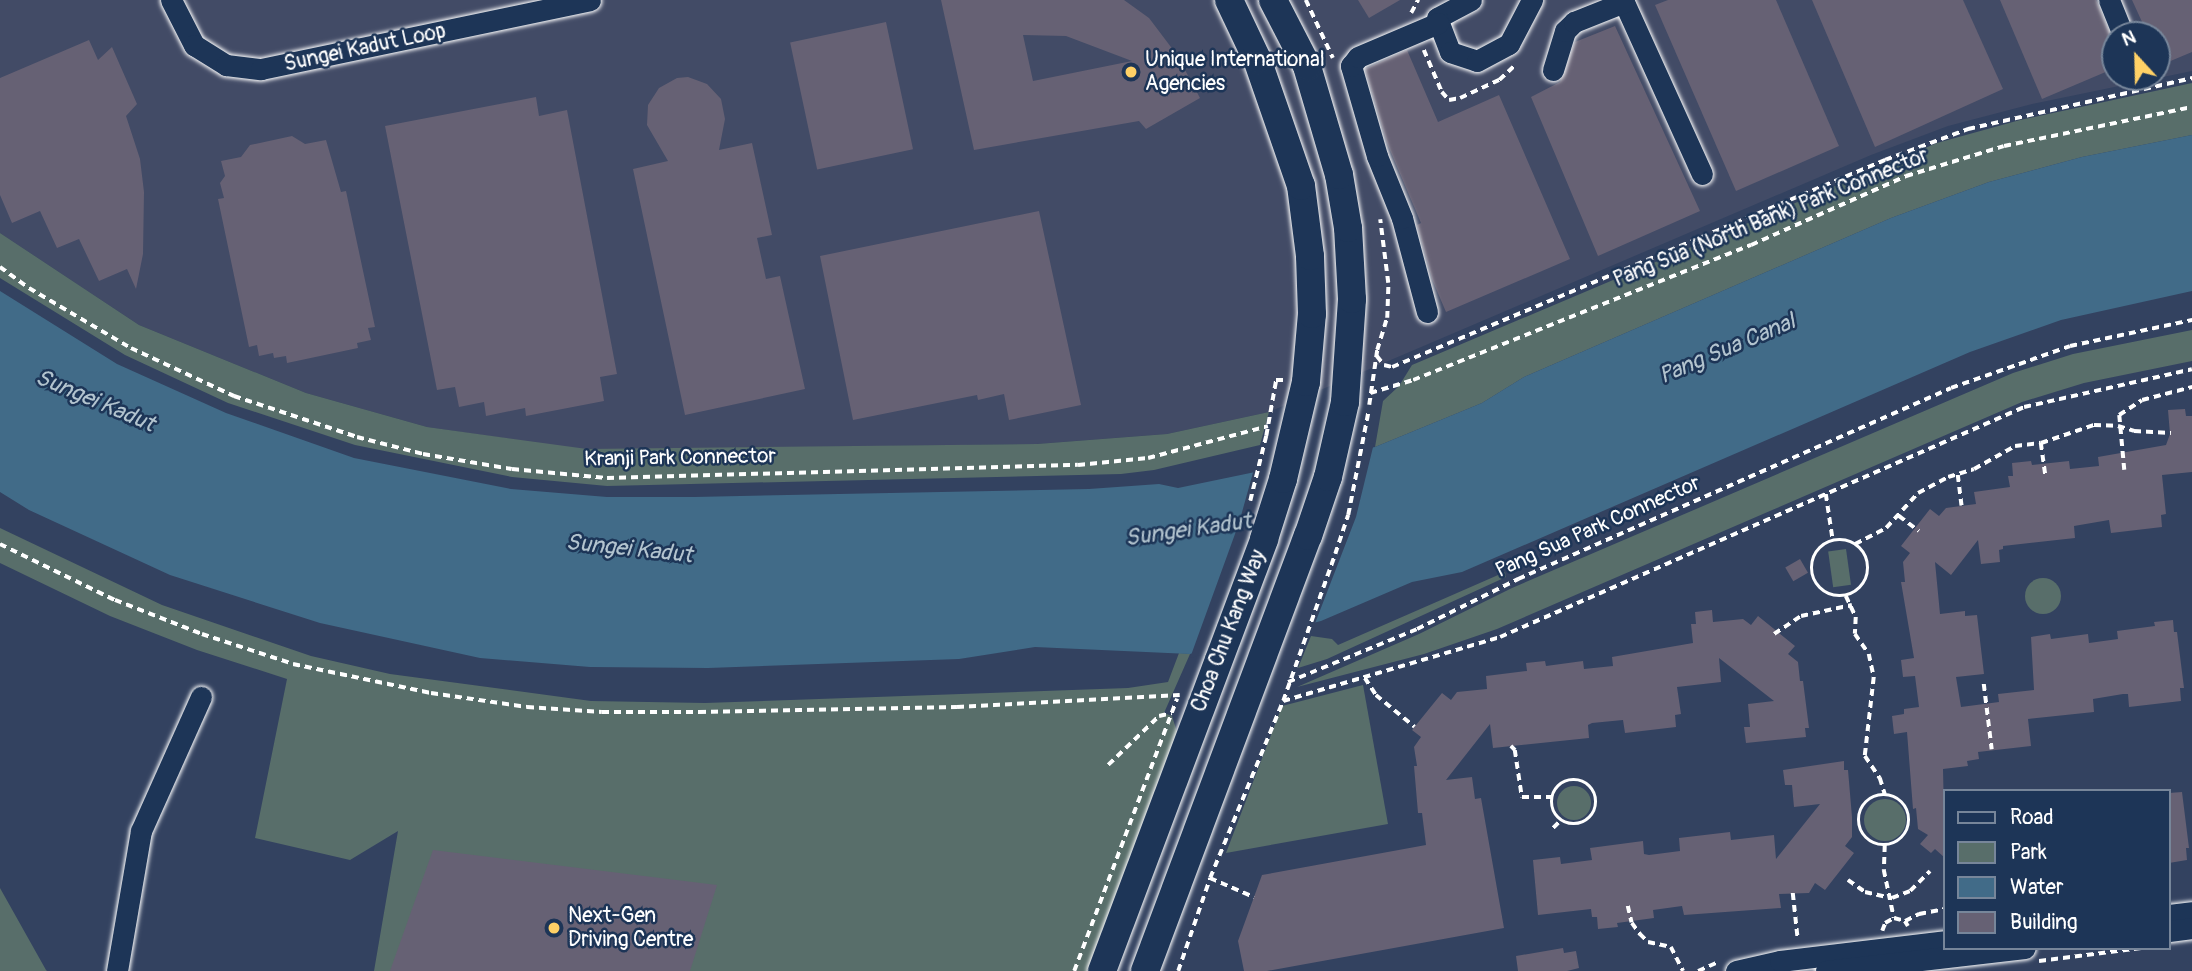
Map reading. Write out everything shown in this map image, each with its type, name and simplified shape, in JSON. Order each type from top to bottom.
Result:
[{"type":"main road","name":"Choa Chu Kang Way","points":[[1102,971],[1193,692],[1264,539],[1282,428],[1307,382],[1312,314],[1310,256],[1301,186],[1257,59],[1229,0]]},
{"type":"main road","name":"Choa Chu Kang Way","points":[[1145,971],[1355,415],[1348,228],[1339,175],[1307,66],[1273,0]]},
{"type":"main road","points":[[1102,971],[1132,936],[1143,929],[1160,929]]},
{"type":"street","name":"Sungei Kadut Loop","points":[[171,0],[194,45],[226,65],[261,69],[590,0]]},
{"type":"street","points":[[1471,0],[1440,15],[1438,23],[1450,52],[1477,61],[1509,44],[1532,0]]},
{"type":"street","points":[[2109,0],[2117,21]]},
{"type":"street","points":[[1553,70],[1565,31],[1574,22],[1624,1],[1702,174]]},
{"type":"street","points":[[1427,312],[1402,219],[1377,156],[1351,66],[1358,57],[1438,23]]},
{"type":"street","points":[[117,971],[141,831],[201,697]]},
{"type":"street","points":[[2171,915],[2192,912]]},
{"type":"street","points":[[2171,931],[2192,928]]},
{"type":"street","points":[[1737,971],[1780,961],[1944,941]]},
{"type":"street","points":[[1826,971],[2029,955]]},
{"type":"path","points":[[1377,350],[1376,356],[1384,365],[1391,367],[1957,132],[2192,78]]},
{"type":"path","name":"Pang Sua (North Bank) Park Connector","points":[[1376,356],[1372,393],[1413,380],[1751,245],[1906,176],[2004,146],[2192,107]]},
{"type":"path","name":"Kranji Park Connector","points":[[0,267],[29,288],[131,348],[234,396],[370,440],[423,454],[512,469],[607,478],[1078,465],[1148,457],[1282,428]]},
{"type":"path","name":"Pang Sua Park Connector","points":[[1288,682],[1417,629],[1518,579],[1951,388],[2070,346],[2192,320]]},
{"type":"path","points":[[1283,701],[1500,637],[2024,407],[2192,369]]},
{"type":"path","points":[[1247,512],[1266,436],[1282,428],[1276,380]]},
{"type":"path","points":[[2124,470],[2119,415],[2127,407],[2166,392],[2192,387]]},
{"type":"path","points":[[1178,971],[1210,878],[1283,701],[1348,515],[1355,415]]},
{"type":"path","points":[[1855,544],[1868,562],[1864,583],[1846,596],[1826,593],[1813,575],[1816,554],[1833,541],[1855,544],[1886,528],[1899,516],[1905,504],[1918,493],[2015,446],[2041,443],[2080,428],[2118,426],[2134,431],[2171,433]]},
{"type":"path","points":[[2041,443],[2046,478]]},
{"type":"path","points":[[1958,475],[1962,506]]},
{"type":"path","points":[[1826,494],[1833,541]]},
{"type":"path","points":[[1899,516],[1919,531]]},
{"type":"path","points":[[0,544],[116,600],[202,634],[293,664],[431,693],[527,706],[601,712],[957,707],[1193,692]]},
{"type":"path","points":[[1846,596],[1856,617],[1855,634],[1869,654],[1874,677],[1866,755],[1881,778],[1885,794]]},
{"type":"path","points":[[1774,634],[1801,616],[1852,605]]},
{"type":"path","points":[[1365,678],[1376,695],[1415,727]]},
{"type":"path","points":[[1984,684],[1992,750]]},
{"type":"path","points":[[1074,971],[1172,713],[1193,692]]},
{"type":"path","points":[[1108,765],[1159,716],[1172,713]]},
{"type":"path","points":[[1511,746],[1515,750],[1522,797],[1553,797]]},
{"type":"path","points":[[1569,781],[1582,781],[1596,798],[1590,818],[1581,823],[1570,824],[1560,820],[1553,810],[1553,797],[1559,787],[1569,781]]},
{"type":"path","points":[[1885,794],[1901,800],[1909,815],[1907,832],[1894,843],[1885,845],[1867,838],[1859,820],[1867,802],[1885,794]]},
{"type":"path","points":[[1553,828],[1560,820]]},
{"type":"path","points":[[1885,845],[1884,870],[1892,898],[1894,918]]},
{"type":"path","points":[[1849,880],[1866,892],[1892,898],[1910,891],[1930,871]]},
{"type":"path","points":[[1210,878],[1254,897]]},
{"type":"path","points":[[1793,893],[1798,943]]},
{"type":"path","points":[[1628,906],[1640,934],[1648,942],[1671,947],[1683,971]]},
{"type":"path","points":[[1882,933],[1885,923],[1894,918],[1905,921],[1919,914],[1944,909]]},
{"type":"path","points":[[1905,921],[1909,930]]},
{"type":"path","points":[[2029,955],[2109,950]]},
{"type":"shaded area","points":[[0,0],[2192,0],[2192,71],[2171,75],[2171,21],[2101,21],[2101,90],[1948,126],[1871,155],[1269,412],[1167,434],[1037,444],[587,450],[427,427],[306,393],[139,325],[0,233]]},
{"type":"green space","points":[[2192,83],[2192,135],[2082,157],[1989,182],[1891,218],[1524,377],[1482,403],[1375,447],[1383,401],[1399,386],[1412,365],[1937,143],[2020,120],[2155,91],[2171,91],[2171,88]]},
{"type":"green space","points":[[0,233],[139,325],[306,393],[427,427],[587,449],[1037,444],[1167,434],[1269,412],[1260,445],[1154,470],[1121,474],[607,486],[512,477],[355,445],[228,403],[125,355],[0,278]]},
{"type":"green space","points":[[2192,330],[2192,361],[2084,383],[2022,402],[1497,629],[1424,654],[1297,687],[1419,634],[1512,588],[2013,373],[2073,354]]},
{"type":"green space","points":[[0,528],[162,605],[311,656],[390,674],[591,701],[705,703],[1128,688],[1168,682],[1179,653],[1190,654],[1164,713],[1172,716],[1177,732],[1088,971],[374,971],[398,831],[350,860],[255,838],[287,679],[197,650],[110,616],[0,563]]},
{"type":"green space","points":[[1846,549],[1851,585],[1833,587],[1828,552]]},
{"type":"green space","points":[[1505,572],[1506,577],[1327,659],[1298,668],[1311,636],[1332,639],[1338,645]]},
{"type":"green space","points":[[2043,578],[2056,583],[2061,596],[2056,609],[2043,614],[2030,609],[2025,596],[2030,583]]},
{"type":"green space","points":[[1363,685],[1388,824],[1226,853],[1282,706]]},
{"type":"green space","points":[[1574,786],[1586,791],[1591,803],[1586,815],[1574,820],[1562,815],[1557,803],[1562,791]]},
{"type":"green space","points":[[1885,799],[1900,805],[1906,820],[1900,835],[1885,841],[1870,835],[1864,820],[1870,805]]},
{"type":"green space","points":[[0,888],[46,970],[47,971],[0,971]]},
{"type":"water","points":[[2192,135],[2192,291],[2061,320],[1970,352],[1462,572],[1412,582],[1321,621],[1190,654],[1035,647],[959,659],[708,668],[590,667],[480,658],[320,623],[170,575],[29,510],[0,492],[0,291],[117,364],[226,413],[354,458],[511,489],[607,497],[694,497],[1089,489],[1159,484],[1178,488],[1375,447],[1482,403],[1524,377],[1891,218],[1989,182],[2082,157]]},
{"type":"pier","points":[[1374,443],[1356,517],[1314,626],[1190,658],[1239,523],[1254,469]]},
{"type":"building","name":"Unique International Agencies","points":[[941,0],[1124,0],[1149,18],[1177,55],[1200,98],[1146,129],[1139,121],[974,150]],"holes":[[[1023,35],[1066,36],[1132,61],[1033,81]]]},
{"type":"building","points":[[1358,0],[1400,0],[1369,18]]},
{"type":"building","points":[[1668,0],[1776,0],[1839,146],[1736,191],[1655,5]]},
{"type":"building","points":[[1812,0],[1963,0],[2003,89],[1875,147]]},
{"type":"building","points":[[2000,0],[2096,0],[2105,21],[2101,21],[2101,74],[2042,99]]},
{"type":"building","points":[[2132,0],[2192,0],[2192,52],[2171,61],[2171,21],[2142,21]]},
{"type":"building","points":[[886,22],[913,149],[817,170],[790,42]]},
{"type":"building","points":[[1615,26],[1700,211],[1598,256],[1531,97],[1560,82],[1575,42]]},
{"type":"building","points":[[89,40],[98,60],[112,47],[137,104],[126,116],[140,159],[144,192],[143,254],[136,289],[127,269],[99,281],[79,239],[57,248],[40,211],[12,223],[0,195],[0,78]]},
{"type":"building","points":[[1407,50],[1438,122],[1499,95],[1570,259],[1446,312],[1432,279],[1417,225],[1421,223],[1387,143],[1365,69]]},
{"type":"building","points":[[688,77],[707,84],[721,99],[725,119],[719,150],[752,143],[772,235],[757,238],[766,279],[780,276],[805,389],[685,415],[633,169],[668,161],[647,125],[648,105],[659,88],[677,78]]},
{"type":"building","points":[[536,97],[539,116],[567,110],[617,374],[600,377],[604,401],[526,416],[525,408],[486,416],[484,402],[459,407],[455,387],[437,390],[385,126]]},
{"type":"building","points":[[292,136],[305,144],[326,140],[341,192],[346,191],[375,327],[368,328],[371,340],[357,343],[358,348],[287,363],[286,356],[274,358],[273,353],[259,356],[257,345],[249,347],[218,199],[224,198],[220,183],[225,176],[221,161],[241,157],[250,145]]},
{"type":"building","points":[[1039,211],[1081,405],[1009,420],[1004,394],[978,400],[977,395],[853,420],[820,256]]},
{"type":"building","points":[[2185,409],[2186,416],[2192,416],[2192,472],[2162,475],[2166,514],[2161,515],[2162,527],[2111,533],[2109,520],[2074,526],[2075,538],[2003,546],[2003,549],[1999,550],[2000,562],[1981,564],[1978,540],[1951,575],[1935,562],[1940,614],[1965,611],[1965,616],[1977,615],[1984,674],[1956,677],[1961,707],[1999,702],[1998,694],[2034,690],[2031,637],[2050,634],[2051,639],[2088,634],[2089,643],[2118,639],[2117,631],[2155,626],[2154,622],[2173,620],[2184,688],[2180,688],[2181,701],[2129,707],[2128,694],[2093,699],[2094,712],[2028,719],[2031,746],[1978,752],[1979,759],[1967,761],[1968,766],[1943,769],[1944,857],[1935,849],[1931,853],[1920,844],[1928,835],[1918,829],[1916,808],[1913,809],[1907,732],[1894,734],[1892,716],[1904,714],[1904,709],[1919,707],[1915,676],[1903,677],[1901,660],[1914,658],[1901,582],[1905,582],[1903,562],[1910,553],[1901,546],[1930,509],[1939,516],[1946,508],[1976,504],[1974,492],[2010,487],[2008,476],[2013,476],[2012,463],[2031,461],[2032,465],[2069,461],[2070,469],[2099,466],[2098,457],[2166,445],[2170,434],[2168,410]]},
{"type":"building","points":[[1800,559],[1808,573],[1793,581],[1785,568]]},
{"type":"building","points":[[1712,610],[1713,622],[1743,619],[1751,625],[1758,616],[1795,646],[1788,654],[1798,662],[1800,681],[1803,681],[1809,728],[1805,728],[1806,737],[1746,743],[1744,727],[1750,727],[1748,704],[1774,701],[1719,658],[1721,682],[1677,687],[1681,714],[1675,715],[1676,727],[1625,733],[1623,720],[1592,723],[1588,725],[1589,738],[1493,748],[1490,724],[1446,780],[1472,777],[1475,799],[1481,798],[1504,928],[1267,971],[1244,971],[1238,941],[1262,875],[1426,845],[1422,813],[1418,813],[1414,766],[1417,766],[1414,747],[1421,737],[1412,730],[1442,693],[1451,700],[1457,692],[1487,689],[1486,676],[1527,671],[1526,663],[1545,661],[1546,666],[1583,661],[1584,669],[1613,666],[1612,657],[1693,643],[1691,624],[1696,624],[1695,612]]},
{"type":"building","points":[[1844,761],[1844,770],[1848,770],[1852,817],[1852,837],[1845,846],[1854,853],[1825,890],[1815,883],[1809,893],[1779,894],[1781,908],[1684,915],[1682,906],[1653,910],[1654,918],[1617,923],[1618,927],[1598,929],[1597,917],[1592,917],[1591,909],[1538,915],[1533,860],[1560,857],[1561,864],[1592,860],[1590,848],[1643,841],[1644,854],[1680,851],[1679,838],[1730,832],[1731,840],[1774,835],[1776,859],[1820,804],[1794,807],[1792,785],[1785,785],[1783,770]]},
{"type":"building","points":[[2182,792],[2189,848],[2186,848],[2187,860],[2171,863],[2171,793]]},
{"type":"building","name":"Next-Gen Driving Centre","points":[[433,850],[717,885],[690,971],[390,971]]},
{"type":"building","points":[[1563,948],[1564,953],[1576,951],[1579,968],[1567,971],[1518,971],[1516,956]]},
{"type":"place","name":"Unique International Agencies","points":[[1131,72]]},
{"type":"place","name":"Next-Gen Driving Centre","points":[[554,928]]},
{"type":"water label","name":"Pang Sua Canal","points":[[1727,349]]},
{"type":"water label","name":"Sungei Kadut","points":[[95,401]]},
{"type":"water label","name":"Sungei Kadut","points":[[1188,530]]},
{"type":"water label","name":"Sungei Kadut","points":[[629,549]]}]
